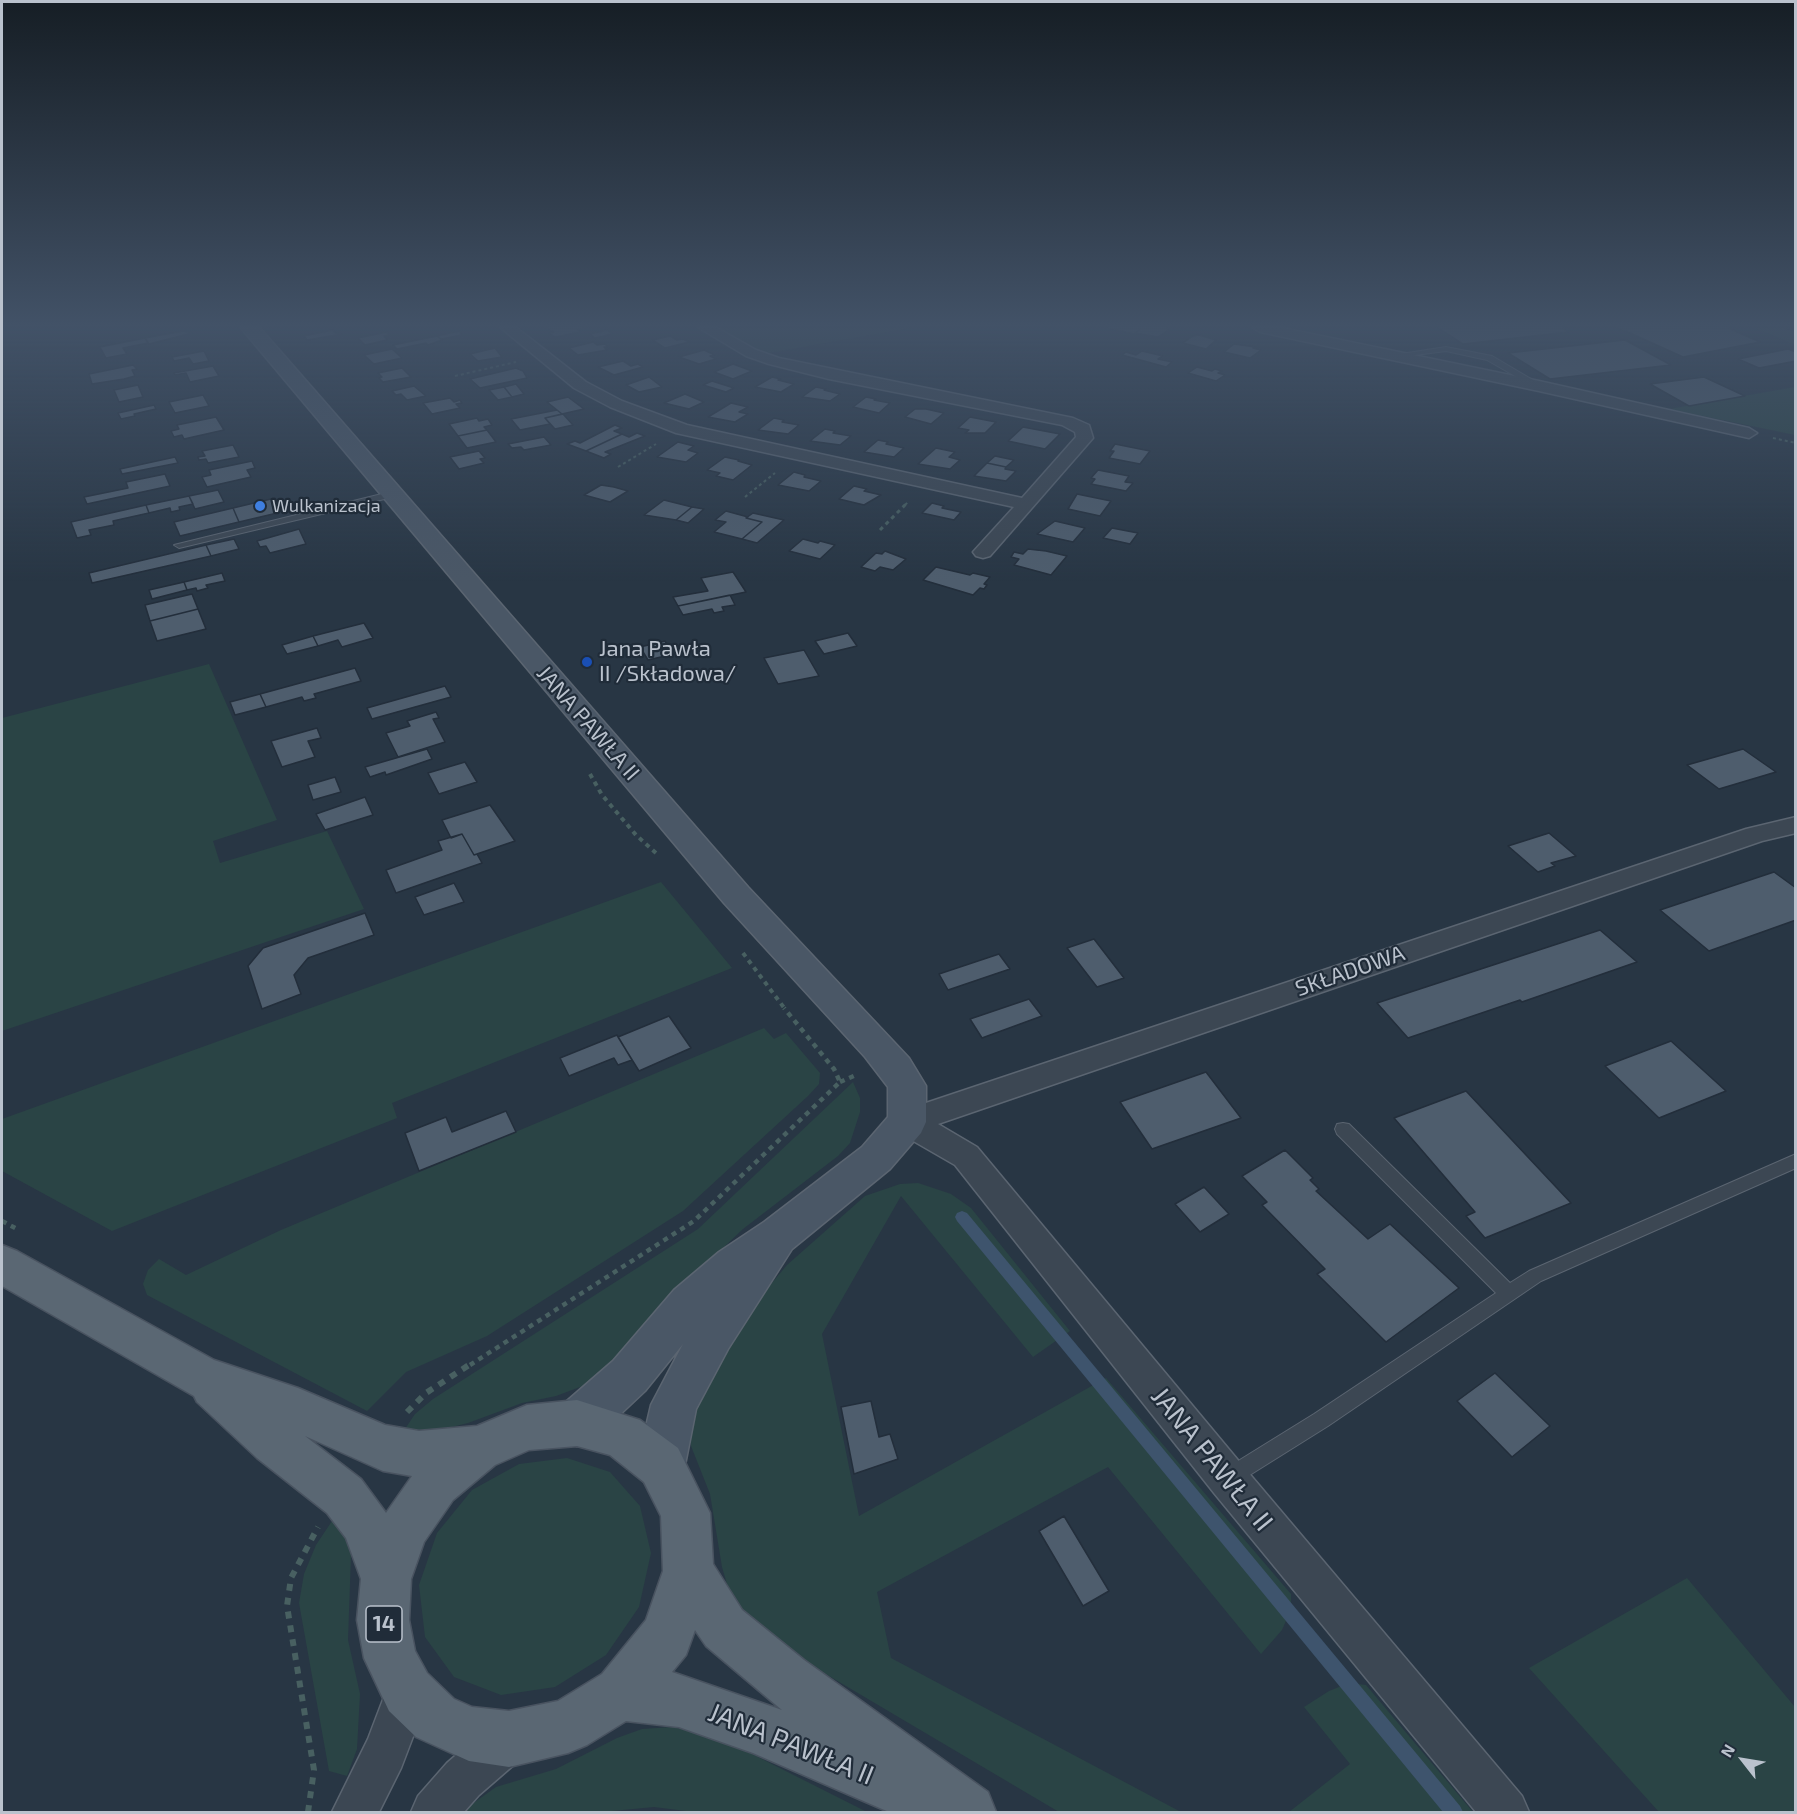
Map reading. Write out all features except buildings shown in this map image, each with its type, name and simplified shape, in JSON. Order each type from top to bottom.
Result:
[{"type":"main road","name":"14","points":[[12,1248],[202,1378],[274,1442],[344,1496],[365,1523],[386,1579]]},
{"type":"main road","name":"14","points":[[202,1378],[298,1410],[383,1448],[419,1454],[478,1449]]},
{"type":"main road","name":"14","points":[[577,1423],[624,1436],[661,1465],[685,1513],[688,1571],[667,1636],[621,1693],[568,1726],[508,1739],[470,1734],[435,1718],[408,1692],[390,1658],[388,1648],[383,1620],[386,1579],[404,1528],[436,1483],[478,1449],[527,1428],[577,1423]]},
{"type":"main road","name":"JANA PAWŁA II","points":[[688,1571],[724,1628],[785,1679],[968,1812]]},
{"type":"main road","name":"JANA PAWŁA II","points":[[621,1693],[679,1700],[758,1727],[956,1812]]},
{"type":"street","name":"JANA PAWŁA II","points":[[323,413],[736,895],[896,1068],[907,1086],[907,1122],[966,1156],[1228,1479],[1506,1812]]},
{"type":"street","points":[[639,413],[682,429],[1026,504]]},
{"type":"street","points":[[983,552],[1085,438],[1083,429],[1068,421],[1025,413]]},
{"type":"street","points":[[1658,413],[1749,433]]},
{"type":"street","name":"SKŁADOWA","points":[[907,1122],[1755,835],[1796,825]]},
{"type":"street","points":[[577,1423],[629,1376],[689,1304],[734,1265],[779,1235],[876,1158],[907,1122]]},
{"type":"street","points":[[661,1465],[674,1405],[712,1335],[779,1235]]},
{"type":"street","points":[[355,1812],[385,1752],[408,1692]]},
{"type":"street","points":[[434,1812],[463,1779],[508,1739]]},
{"type":"lane","points":[[179,545],[394,494]]},
{"type":"lane","points":[[1343,1129],[1508,1293]]},
{"type":"lane","points":[[1228,1479],[1321,1420],[1535,1276],[1796,1160]]},
{"type":"path","points":[[618,467],[682,429]]},
{"type":"path","points":[[746,497],[796,455]]},
{"type":"path","points":[[880,530],[928,483]]},
{"type":"path","points":[[586,768],[602,795],[636,835],[658,855]]},
{"type":"path","points":[[383,1448],[409,1409],[426,1393],[694,1221],[840,1082],[834,1069],[770,991],[738,946]]},
{"type":"path","points":[[2,1221],[12,1248]]},
{"type":"path","points":[[308,1812],[314,1770],[287,1606],[291,1578],[303,1553],[317,1528],[344,1496]]},
{"type":"green space","points":[[1687,413],[1795,413],[1795,435]]},
{"type":"green space","points":[[209,664],[277,820],[213,841],[220,863],[327,831],[364,909],[2,1031],[2,718]]},
{"type":"green space","points":[[661,882],[732,968],[392,1103],[397,1118],[112,1231],[2,1171],[2,1119]]},
{"type":"green space","points":[[764,1028],[774,1039],[786,1033],[820,1073],[819,1084],[808,1096],[683,1211],[487,1336],[406,1372],[367,1411],[147,1295],[143,1284],[148,1270],[159,1259],[186,1275],[281,1230]]},
{"type":"green space","points":[[853,1082],[860,1098],[860,1112],[850,1143],[838,1156],[743,1229],[705,1265],[631,1348],[588,1384],[556,1396],[522,1403],[468,1423],[436,1431],[414,1432],[405,1429],[415,1414],[433,1399],[698,1229]]},
{"type":"green space","points":[[918,1183],[951,1194],[971,1208],[1070,1331],[1033,1357],[901,1196],[822,1334],[859,1516],[1106,1378],[1291,1594],[1291,1609],[1282,1630],[1261,1654],[1108,1467],[877,1592],[891,1658],[1181,1812],[1059,1812],[802,1660],[743,1616],[730,1594],[722,1567],[710,1494],[691,1446],[689,1423],[698,1392],[750,1309],[787,1265],[865,1196],[900,1184]]},
{"type":"green space","points":[[567,1458],[610,1472],[640,1506],[651,1553],[639,1607],[606,1655],[555,1687],[501,1695],[454,1677],[425,1637],[419,1585],[437,1533],[472,1490],[519,1464]]},
{"type":"green space","points":[[334,1518],[348,1534],[351,1555],[348,1640],[360,1694],[357,1749],[347,1776],[329,1771],[299,1603],[304,1574],[316,1545]]},
{"type":"green space","points":[[1687,1578],[1795,1707],[1795,1812],[1659,1812],[1529,1668]]},
{"type":"green space","points":[[1349,1683],[1366,1685],[1473,1812],[1289,1812],[1350,1764],[1304,1707],[1329,1691]]},
{"type":"green space","points":[[672,1727],[703,1734],[750,1753],[867,1812],[694,1812],[654,1807],[602,1812],[461,1812],[496,1787],[556,1769],[617,1738],[642,1729]]},
{"type":"waterway","points":[[962,1217],[1454,1812]]},
{"type":"place","name":"Wulkanizacja","points":[[260,506]]},
{"type":"place","name":"Jana Pawła II /Składowa/","points":[[587,662]]}]
